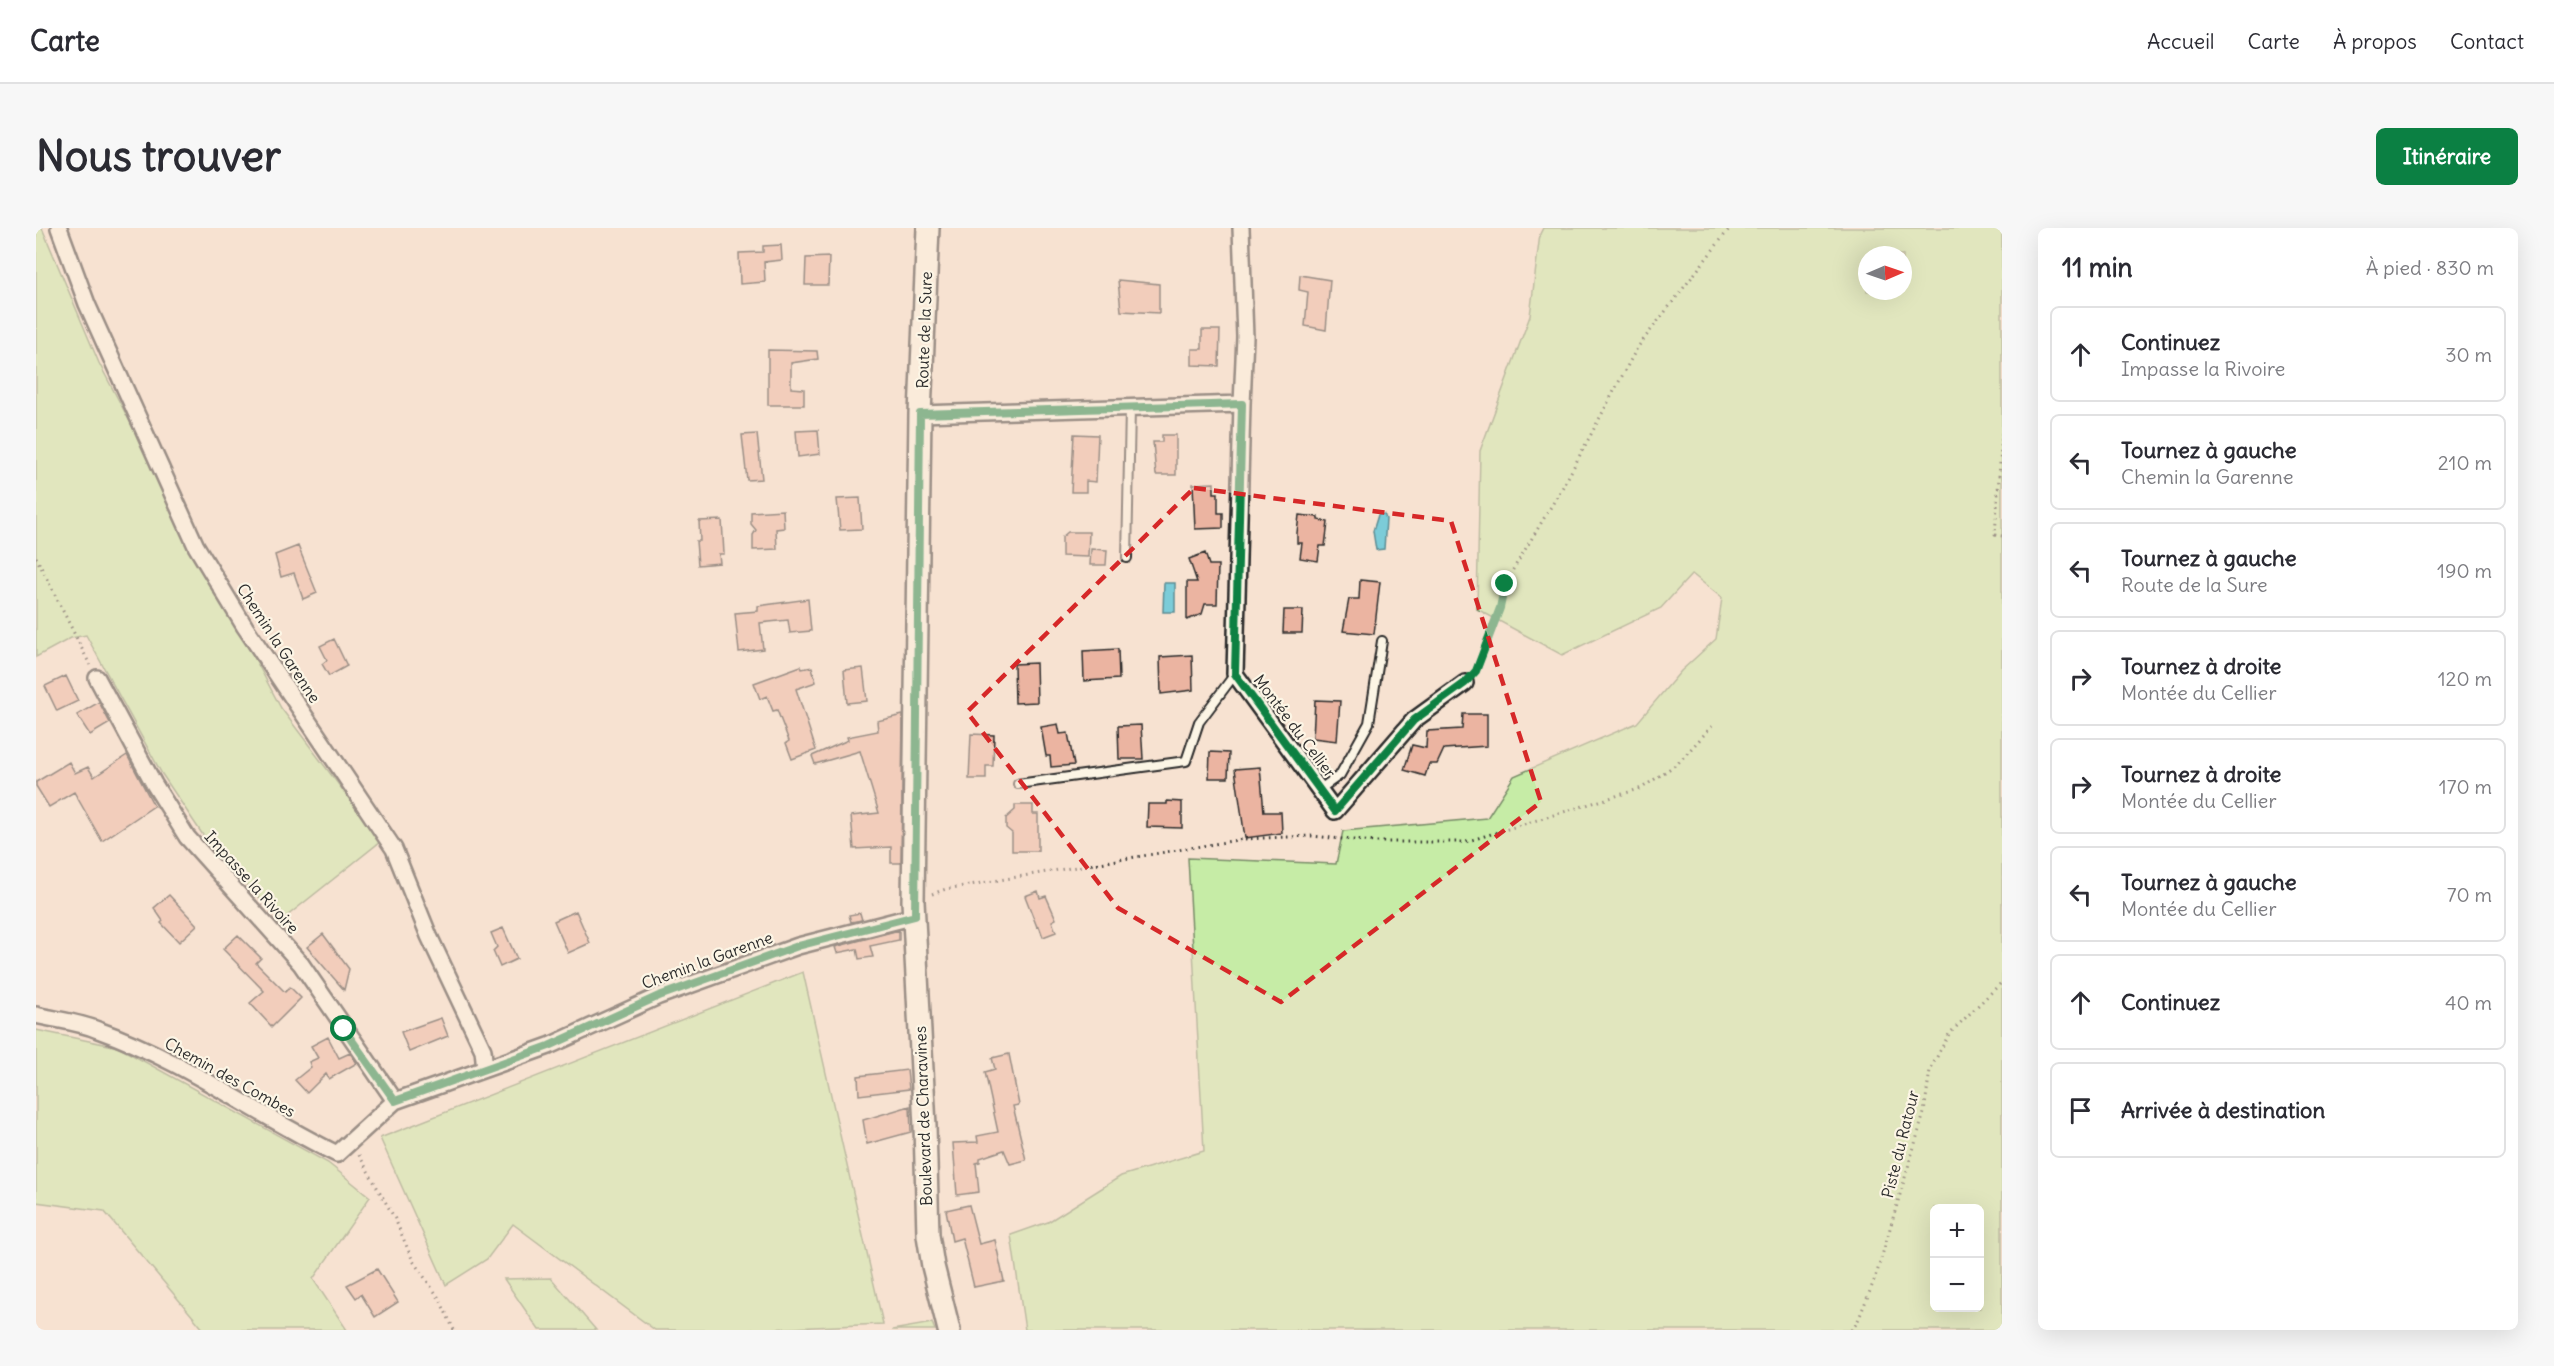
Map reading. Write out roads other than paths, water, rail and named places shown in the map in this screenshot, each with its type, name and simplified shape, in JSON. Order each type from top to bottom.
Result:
[{"type":"main road","name":"Route de la Sure","points":[[914,908],[920,414],[928,228]]},
{"type":"main road","name":"Boulevard de Charavines","points":[[914,908],[928,1235],[949,1330]]},
{"type":"street","name":"Chemin la Garenne","points":[[59,228],[87,304],[196,546],[245,627],[394,849],[429,936],[483,1050],[485,1069]]},
{"type":"street","name":"Montée du Cellier","points":[[1241,228],[1245,337],[1235,674],[1335,811],[1414,720],[1465,683]]},
{"type":"street","points":[[920,414],[1242,404]]},
{"type":"street","name":"Impasse la Rivoire","points":[[97,678],[154,784],[187,837],[301,964],[395,1101]]},
{"type":"street","name":"Chemin la Garenne","points":[[338,1154],[395,1101],[549,1046],[659,996],[798,946],[914,908]]},
{"type":"street","name":"Chemin des Combes","points":[[36,1015],[98,1029],[190,1072],[296,1134],[338,1154]]},
{"type":"lane","points":[[1127,558],[1130,408]]},
{"type":"lane","points":[[1320,789],[1340,775],[1369,723],[1382,641]]},
{"type":"lane","points":[[1018,784],[1186,761],[1199,722],[1235,674]]},
{"type":"water","points":[[1384,514],[1386,519],[1384,549],[1376,550],[1373,531],[1378,515]]},
{"type":"water","points":[[1164,583],[1175,583],[1175,612],[1163,612]]}]
